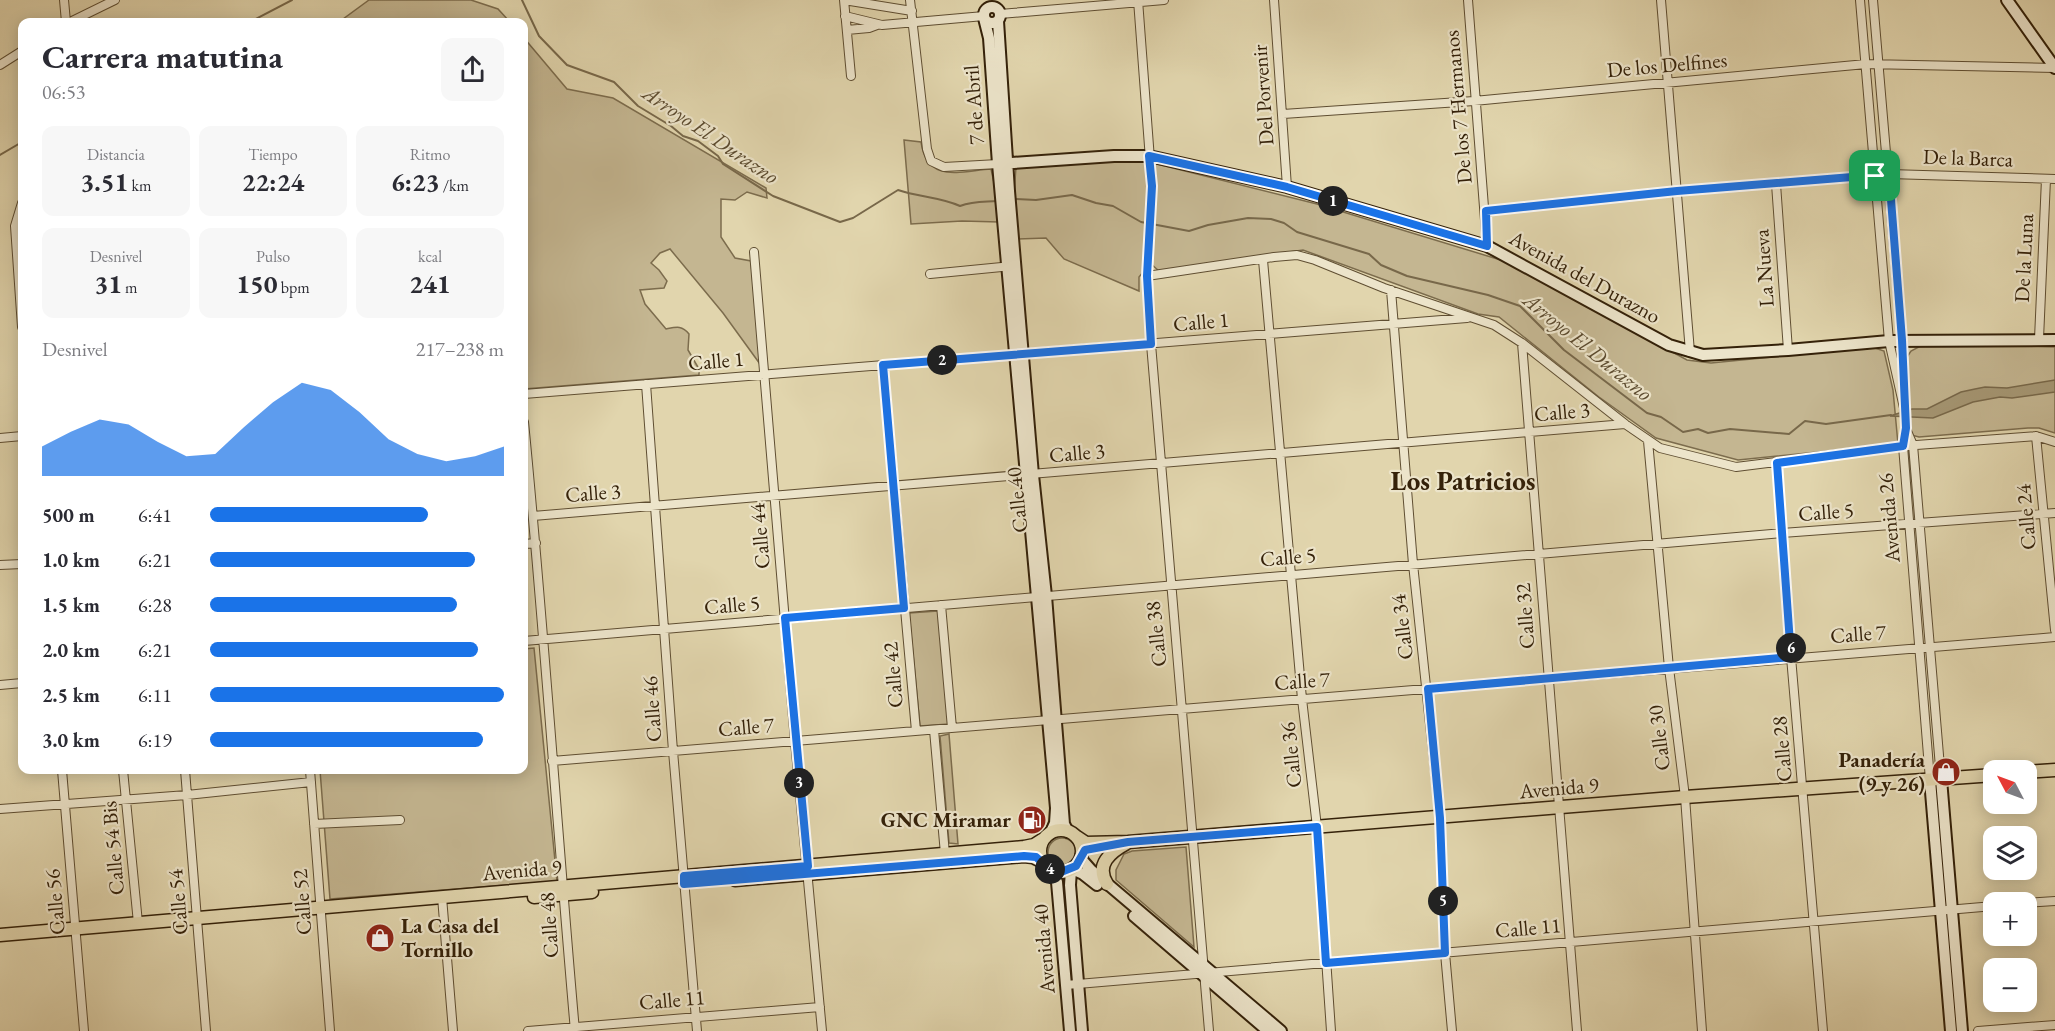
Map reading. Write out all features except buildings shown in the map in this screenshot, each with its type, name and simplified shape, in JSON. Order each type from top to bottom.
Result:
[{"type":"main road","points":[[2007,0],[2055,68]]},
{"type":"main road","name":"7 de Abril","points":[[993,11],[989,38],[1007,212]]},
{"type":"main road","name":"Avenida del Durazno","points":[[1003,163],[1149,156],[1287,187],[1487,246],[1669,345],[1703,355],[1902,340],[2055,340]]},
{"type":"main road","name":"Calle 40","points":[[1007,212],[1052,720],[1064,824],[1072,834]]},
{"type":"main road","name":"Calle 40","points":[[1047,836],[1055,826],[1056,808],[1052,720]]},
{"type":"main road","points":[[2037,771],[2055,770]]},
{"type":"main road","name":"Avenida 9","points":[[1072,834],[1086,843],[1128,842],[1684,797],[1983,776]]},
{"type":"main road","name":"Avenida 26","points":[[1936,780],[1947,910],[1962,1031]]},
{"type":"main road","points":[[1082,855],[1080,861],[1072,869],[1056,872],[1045,864],[1040,849],[1047,836],[1062,830],[1072,834],[1081,845],[1083,861],[1091,870],[1268,1031]]},
{"type":"main road","name":"Avenida 9","points":[[808,870],[1024,847],[1034,845],[1047,836]]},
{"type":"main road","points":[[1107,884],[1102,874],[1104,864],[1112,851],[1128,842]]},
{"type":"main road","name":"Avenida 9","points":[[1082,855],[1085,850],[1128,842]]},
{"type":"main road","name":"Avenida 9","points":[[0,935],[76,932],[808,870],[1024,856],[1033,856],[1045,864]]},
{"type":"main road","name":"Avenida 40","points":[[1045,864],[1057,882],[1072,984],[1082,1031]]},
{"type":"main road","points":[[1072,869],[1091,880],[1281,1031]]},
{"type":"main road","name":"Avenida 40","points":[[1070,1031],[1072,984],[1070,885],[1072,869]]},
{"type":"main road","name":"Avenida 26","points":[[1947,910],[1951,1031]]},
{"type":"main road","name":"Avenida 9","points":[[0,942],[138,923],[197,921]]},
{"type":"street","points":[[64,0],[67,18]]},
{"type":"street","points":[[77,18],[115,0]]},
{"type":"street","points":[[851,76],[844,0],[912,11]]},
{"type":"street","points":[[910,0],[927,149],[931,161],[944,167],[1003,163]]},
{"type":"street","points":[[847,30],[993,11],[1164,0]]},
{"type":"street","name":"Del Porvenir","points":[[1274,0],[1287,187]]},
{"type":"street","name":"De los 7 Hermanos","points":[[1468,0],[1487,246]]},
{"type":"street","points":[[1661,0],[1690,352]]},
{"type":"street","points":[[1860,0],[1888,341],[1904,408]]},
{"type":"street","points":[[1873,0],[1902,340],[1906,428]]},
{"type":"street","name":"Calle 38","points":[[1138,1],[1152,186],[1147,276],[1151,344],[1209,1031]]},
{"type":"street","points":[[845,16],[877,25]]},
{"type":"street","points":[[0,65],[18,54]]},
{"type":"street","name":"De los Delfines","points":[[1283,114],[1474,101],[1866,64],[2055,68]]},
{"type":"street","name":"De la Barca","points":[[1486,211],[1677,191],[1889,174],[2051,179]]},
{"type":"street","name":"De la Luna","points":[[2039,339],[2051,179]]},
{"type":"street","name":"La Nueva","points":[[1776,183],[1788,350]]},
{"type":"street","points":[[18,216],[15,226],[18,263]]},
{"type":"street","name":"Calle 44","points":[[754,252],[822,1031]]},
{"type":"street","points":[[1147,276],[1297,255],[1472,318]]},
{"type":"street","name":"Calle 36","points":[[1263,260],[1302,699],[1317,827],[1331,1031]]},
{"type":"street","points":[[930,274],[1012,266]]},
{"type":"street","name":"Calle 34","points":[[1391,290],[1413,564],[1440,818],[1445,953],[1452,1031]]},
{"type":"street","name":"Calle 1","points":[[528,394],[1472,318],[1494,325],[1519,341],[1648,441]]},
{"type":"street","name":"Calle 32","points":[[1519,341],[1561,807],[1577,1031]]},
{"type":"street","name":"Calle 42","points":[[883,365],[916,731]]},
{"type":"street","name":"Calle 46","points":[[646,384],[673,751],[697,1031]]},
{"type":"street","name":"Calle 3","points":[[533,516],[1625,424]]},
{"type":"street","name":"Avenida 26","points":[[1906,428],[1913,445],[1930,647],[1936,780]]},
{"type":"street","name":"Avenida 26","points":[[1906,428],[1903,446],[1919,648],[1936,780]]},
{"type":"street","points":[[0,438],[18,436]]},
{"type":"street","points":[[1648,441],[1660,448],[1736,467],[1913,445],[2036,436],[2055,442]]},
{"type":"street","name":"Calle 24","points":[[2036,436],[2055,630]]},
{"type":"street","name":"Calle 30","points":[[1648,441],[1669,668],[1684,797],[1702,1031]]},
{"type":"street","name":"Calle 28","points":[[1777,463],[1823,1031]]},
{"type":"street","name":"Calle 48","points":[[528,464],[575,1029]]},
{"type":"street","name":"Calle 5","points":[[528,641],[1782,533],[2055,513]]},
{"type":"street","points":[[528,544],[536,543]]},
{"type":"street","points":[[0,566],[18,564]]},
{"type":"street","points":[[941,605],[952,728]]},
{"type":"street","name":"Calle 7","points":[[552,761],[2055,637]]},
{"type":"street","points":[[0,685],[18,683]]},
{"type":"street","points":[[934,730],[945,854]]},
{"type":"street","name":"Calle 56","points":[[62,774],[84,1031]]},
{"type":"street","name":"Calle 54 Bis","points":[[123,774],[138,923]]},
{"type":"street","name":"Calle 54","points":[[185,774],[206,1031]]},
{"type":"street","name":"Calle 52","points":[[310,774],[330,1031]]},
{"type":"street","points":[[0,809],[187,795],[311,782]]},
{"type":"street","points":[[314,824],[400,820]]},
{"type":"street","points":[[442,901],[453,1031]]},
{"type":"street","points":[[2037,902],[2055,901]]},
{"type":"street","name":"Calle 11","points":[[1072,984],[1983,907]]},
{"type":"street","name":"Calle 11","points":[[528,1031],[575,1029],[696,1016],[820,1007]]},
{"type":"street","points":[[1978,1031],[2055,1025]]},
{"type":"shaded area","points":[[369,0],[471,0],[498,9],[506,18],[344,18]]},
{"type":"shaded area","points":[[528,43],[567,89],[613,98],[766,188],[767,198],[747,192],[735,200],[721,199],[721,237],[735,258],[751,261],[760,364],[723,313],[670,249],[660,253],[651,263],[667,281],[664,288],[640,290],[645,304],[666,329],[681,328],[689,334],[688,350],[699,369],[699,375],[528,389]]},
{"type":"shaded area","points":[[904,140],[921,142],[924,155],[938,170],[957,172],[991,169],[997,196],[999,222],[962,221],[911,224]]},
{"type":"shaded area","points":[[1141,160],[1317,204],[1504,261],[1687,360],[1711,363],[1872,347],[1884,351],[1893,390],[1898,444],[1738,460],[1656,438],[1599,397],[1499,317],[1478,314],[1303,250],[1159,271],[1151,264],[1145,264],[1144,271],[1139,277],[1139,291],[1064,259],[1046,238],[1018,239],[1014,194],[1016,167]]},
{"type":"shaded area","points":[[1928,342],[2055,347],[2055,433],[2039,428],[2028,428],[1919,437],[1911,435],[1907,357],[1911,351]]},
{"type":"shaded area","points":[[2055,380],[2055,392],[1973,402],[1933,418],[1890,416],[1912,409],[1927,409],[1961,392],[1985,387],[2007,388]]},
{"type":"shaded area","points":[[938,611],[949,724],[920,726],[909,613]]},
{"type":"shaded area","points":[[534,648],[557,881],[330,899],[320,774],[528,774],[528,649]]},
{"type":"shaded area","points":[[949,734],[958,844],[949,843],[940,736]]},
{"type":"shaded area","points":[[1062,838],[1072,842],[1076,852],[1072,862],[1062,866],[1052,862],[1048,852],[1052,842]]},
{"type":"shaded area","points":[[1186,847],[1194,947],[1116,880],[1116,870],[1124,854],[1132,851]]},
{"type":"waterway","name":"Arroyo El Durazno","points":[[258,18],[292,0]]},
{"type":"waterway","name":"Arroyo El Durazno","points":[[522,0],[539,36],[567,65],[614,82],[638,106],[683,136],[698,141],[718,156],[723,164],[773,196],[840,222],[853,218],[898,190],[960,206],[974,202],[997,201]]},
{"type":"waterway","name":"Arroyo El Durazno","points":[[0,155],[18,144]]},
{"type":"waterway","name":"Arroyo El Durazno","points":[[1015,199],[1036,200],[1072,195],[1113,206],[1141,222],[1189,231],[1248,218],[1271,219],[1284,223],[1297,232],[1369,254],[1381,265],[1407,276],[1488,295],[1520,306],[1564,350],[1647,413],[1661,417],[1683,432],[1698,429],[1708,433],[1730,429],[1789,434],[1805,421],[1826,424],[1891,415]]},
{"type":"place","name":"Panadería (9 y 26)","points":[[1946,772]]},
{"type":"place","name":"GNC Miramar","points":[[1032,820]]},
{"type":"place","name":"La Casa del Tornillo","points":[[380,938]]},
{"type":"district","name":"Los Patricios","points":[[1463,481]]},
{"type":"route","points":[[1149,156],[1287,187],[1487,246],[1486,211],[1677,191],[1875,176],[1889,174],[1902,340],[1906,428],[1903,446],[1777,463],[1791,657],[1428,689],[1440,818],[1445,953],[1326,963],[1317,827],[1128,842],[1085,850],[1076,866],[1066,872],[1056,872],[1036,857],[1024,856],[684,884],[684,876],[808,866],[785,618],[904,608],[883,365],[1151,344],[1147,276],[1152,186],[1149,156]]}]
